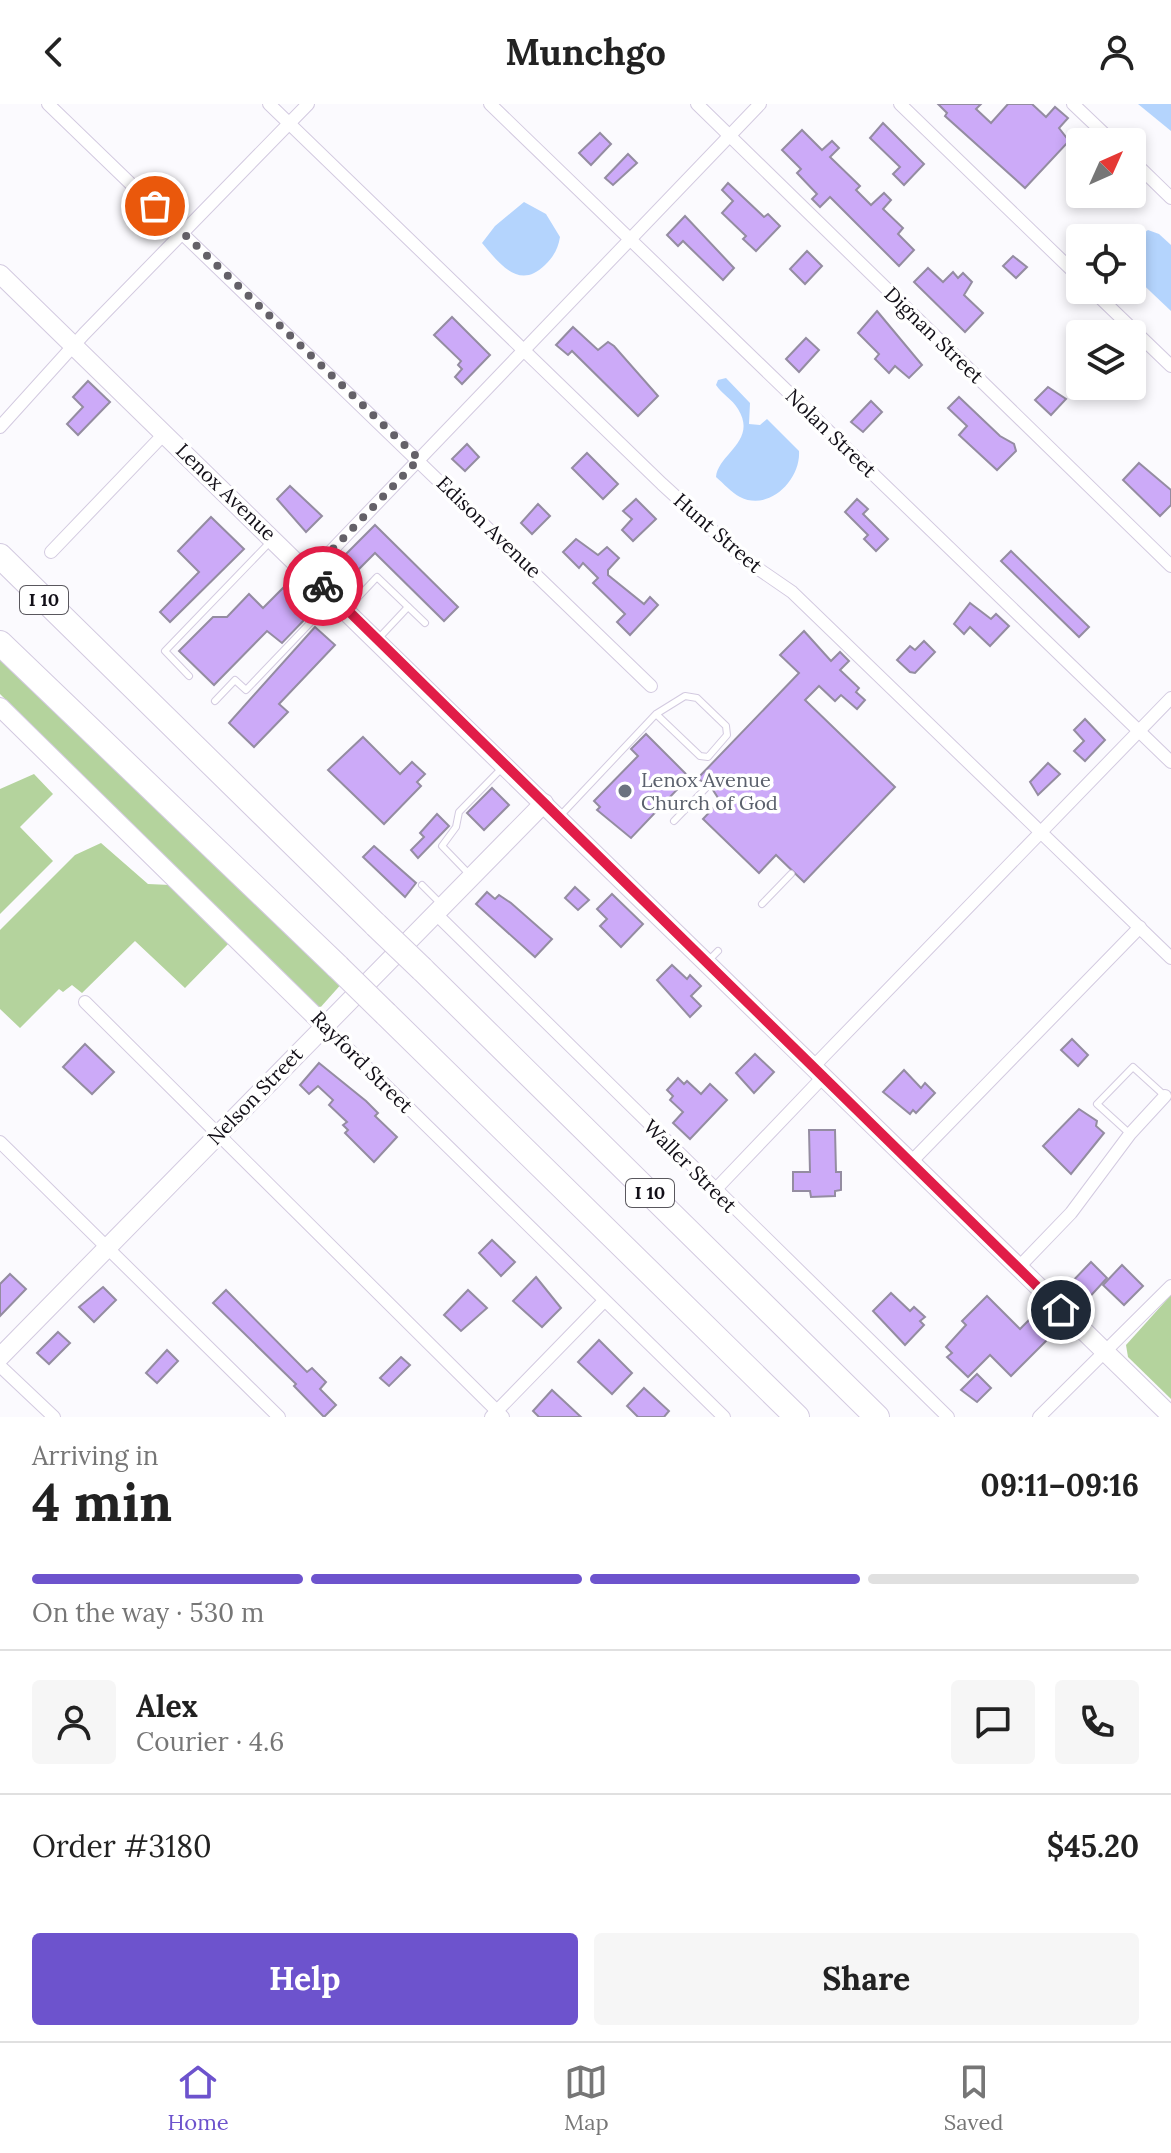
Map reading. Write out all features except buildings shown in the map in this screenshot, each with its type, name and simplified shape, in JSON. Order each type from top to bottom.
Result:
[{"type":"highway","points":[[0,547],[88,643]]},
{"type":"highway","name":"I 10","points":[[0,556],[877,1417]]},
{"type":"highway","name":"I 10","points":[[4,648],[338,967],[797,1417]]},
{"type":"street","name":"Edison Avenue","points":[[48,104],[651,686]]},
{"type":"street","name":"Hunt Street","points":[[269,104],[662,484],[744,559],[792,592],[1171,958]]},
{"type":"street","points":[[0,427],[308,104]]},
{"type":"street","name":"Nolan Street","points":[[490,104],[1171,762]]},
{"type":"street","name":"Dignan Street","points":[[697,104],[1171,566]]},
{"type":"street","points":[[310,573],[760,104]]},
{"type":"street","points":[[900,104],[1066,264]]},
{"type":"street","points":[[1073,104],[1098,128]]},
{"type":"street","points":[[1146,174],[1171,198]]},
{"type":"street","name":"Lenox Avenue","points":[[0,274],[544,803],[625,872],[712,956],[819,1071],[1171,1416]]},
{"type":"street","points":[[1107,304],[1171,366]]},
{"type":"street","points":[[51,552],[165,433]]},
{"type":"street","points":[[715,1190],[819,1071],[1042,831],[1171,698]]},
{"type":"street","name":"Rayford Street","points":[[0,707],[724,1417]]},
{"type":"street","name":"Nelson Street","points":[[0,1357],[544,803]]},
{"type":"street","name":"Waller Street","points":[[439,909],[715,1190],[948,1417]]},
{"type":"street","points":[[911,1162],[1140,927]]},
{"type":"street","points":[[85,1002],[497,1415],[604,1301]]},
{"type":"street","points":[[1018,1268],[1090,1191],[1130,1134],[1165,1096]]},
{"type":"street","points":[[0,1142],[279,1417]]},
{"type":"street","points":[[1039,1417],[1171,1286]]},
{"type":"street","points":[[0,1366],[54,1417]]},
{"type":"lane","points":[[189,676],[165,651],[274,538]]},
{"type":"lane","points":[[215,701],[235,680],[246,690],[341,603],[377,577],[425,623]]},
{"type":"lane","points":[[378,639],[408,607]]},
{"type":"lane","points":[[559,817],[656,714],[685,696],[697,698],[726,726],[727,735],[708,757],[700,756],[656,714]]},
{"type":"lane","points":[[471,876],[442,846],[442,842],[456,827],[459,812],[505,764]]},
{"type":"lane","points":[[674,821],[705,789]]},
{"type":"lane","points":[[762,904],[791,874]]},
{"type":"lane","points":[[422,885],[439,909]]},
{"type":"lane","points":[[1130,1134],[1097,1104],[1133,1067],[1165,1096]]},
{"type":"green space","points":[[0,654],[344,981],[319,1009],[0,694]]},
{"type":"green space","points":[[34,774],[53,794],[20,827],[53,861],[0,914],[0,789]]},
{"type":"green space","points":[[101,843],[148,884],[170,885],[230,942],[185,988],[135,941],[82,993],[72,985],[63,992],[59,989],[20,1028],[0,1009],[0,930],[75,855]]},
{"type":"green space","points":[[1171,1295],[1171,1399],[1128,1357],[1126,1345]]},
{"type":"water","points":[[1138,104],[1171,104],[1171,131]]},
{"type":"water","points":[[524,202],[546,214],[560,237],[557,249],[548,262],[536,272],[518,275],[495,259],[482,243],[495,226]]},
{"type":"water","points":[[1146,231],[1159,234],[1171,245],[1171,311],[1146,287]]},
{"type":"water","points":[[726,378],[750,403],[749,424],[760,425],[767,419],[799,451],[795,473],[772,497],[751,501],[740,497],[716,477],[743,430],[738,409],[716,385],[718,380]]},
{"type":"way so far","points":[[155,206],[419,459],[310,573],[323,586]]},
{"type":"place","name":"Lenox Avenue Church of God","points":[[625,791]]},
{"type":"route","points":[[323,586],[1061,1310]]}]
